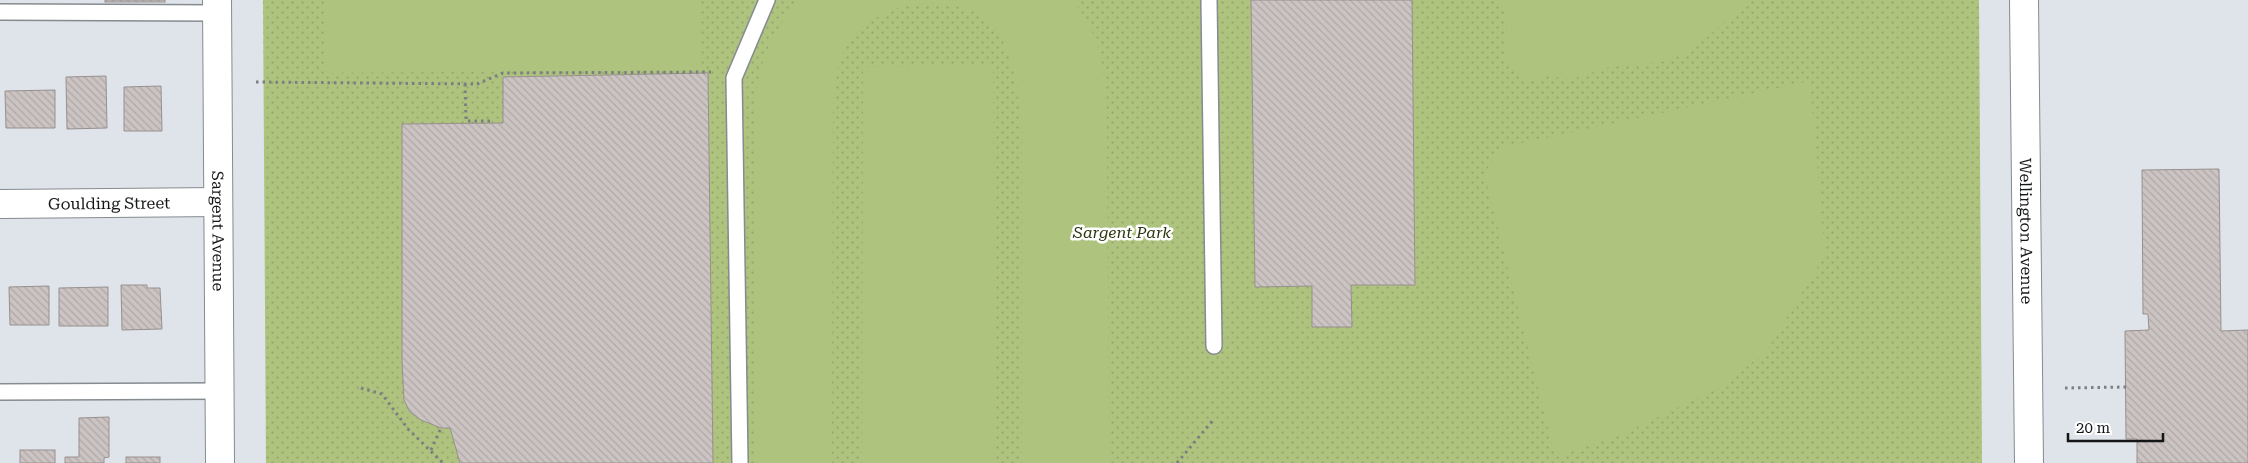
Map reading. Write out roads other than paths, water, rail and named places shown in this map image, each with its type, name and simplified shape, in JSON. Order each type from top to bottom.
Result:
[{"type":"street","name":"Wellington Avenue","points":[[2024,0],[2029,463]]},
{"type":"street","name":"Sargent Avenue","points":[[217,6],[220,463]]},
{"type":"street","name":"Goulding Street","points":[[0,204],[218,202]]},
{"type":"lane","points":[[740,463],[734,78],[766,0]]},
{"type":"lane","points":[[1209,0],[1214,346]]},
{"type":"lane","points":[[0,12],[217,6]]},
{"type":"lane","points":[[0,392],[220,391]]},
{"type":"park label","name":"Sargent Park","points":[[1122,232]]}]
